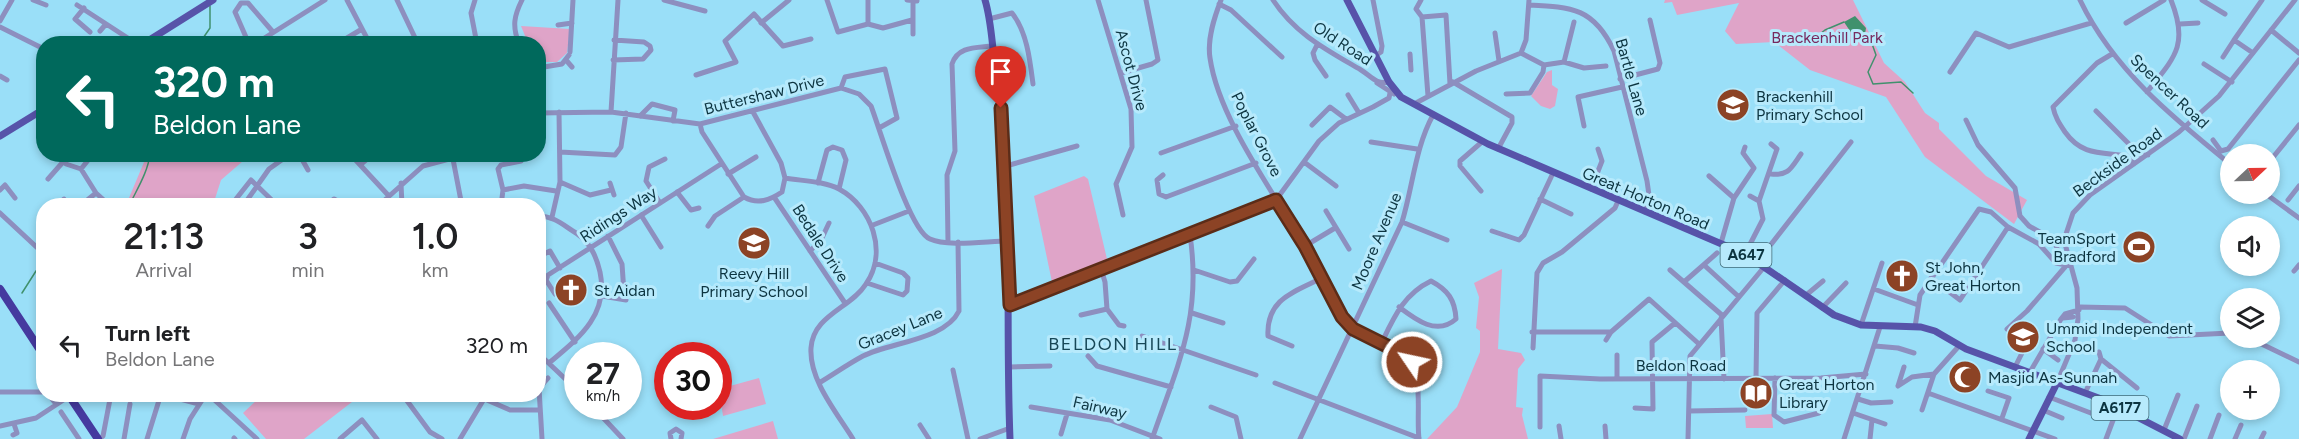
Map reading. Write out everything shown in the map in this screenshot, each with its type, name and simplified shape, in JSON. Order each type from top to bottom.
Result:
[{"type":"highway","points":[[2,292],[36,344]]},
{"type":"highway","points":[[75,402],[99,439]]},
{"type":"main road","points":[[156,36],[213,0]]},
{"type":"main road","points":[[985,0],[1001,108],[1006,166],[1010,305],[1010,439]]},
{"type":"main road","name":"Great Horton Road","points":[[1347,0],[1389,82],[1401,97],[1433,115],[1498,149],[1645,212],[1721,248],[1745,254],[1822,308],[1861,325],[1915,327],[1935,331],[1959,346],[2118,406],[2168,434],[2182,439]]},
{"type":"main road","points":[[0,136],[36,114]]},
{"type":"main road","points":[[2029,439],[2057,383]]},
{"type":"street","points":[[0,21],[12,0]]},
{"type":"street","points":[[33,0],[46,5]]},
{"type":"street","points":[[268,36],[325,0]]},
{"type":"street","points":[[347,0],[366,36]]},
{"type":"street","points":[[397,0],[414,36]]},
{"type":"street","points":[[475,0],[471,13],[475,36]]},
{"type":"street","points":[[516,36],[513,30],[514,15],[522,0]]},
{"type":"street","points":[[572,67],[568,56],[573,0]]},
{"type":"street","points":[[611,112],[618,0]]},
{"type":"street","points":[[664,0],[705,11]]},
{"type":"street","points":[[761,23],[789,0]]},
{"type":"street","points":[[868,0],[868,24]]},
{"type":"street","name":"Ascot Drive","points":[[1100,0],[1131,109],[1133,143],[1116,184],[1123,215]]},
{"type":"street","points":[[1121,73],[1158,60],[1146,0]]},
{"type":"street","name":"Old Road","points":[[1273,0],[1292,23],[1317,45],[1390,93],[1401,97]]},
{"type":"street","points":[[1373,0],[1382,46],[1381,52],[1375,56]]},
{"type":"street","points":[[1421,0],[1416,9],[1422,17],[1428,96]]},
{"type":"street","name":"Spencer Road","points":[[2080,0],[2091,23],[2112,54],[2147,92],[2220,156]]},
{"type":"street","points":[[2126,22],[2164,0]]},
{"type":"street","points":[[2147,92],[2174,55],[2180,24],[2171,0]]},
{"type":"street","points":[[2202,0],[2225,14]]},
{"type":"street","points":[[2223,57],[2262,0]]},
{"type":"street","points":[[825,1],[838,32],[868,24],[883,28],[912,20]]},
{"type":"street","points":[[912,1],[913,34]]},
{"type":"street","name":"Beckside Road","points":[[2057,383],[2075,340],[2079,308],[2064,240],[2073,213],[2090,195],[2186,126],[2232,82],[2293,1]]},
{"type":"street","points":[[1220,2],[1282,57]]},
{"type":"street","name":"Poplar Grove","points":[[1220,2],[1209,43],[1210,59],[1224,102],[1342,317],[1353,329]]},
{"type":"street","points":[[1521,53],[1526,40],[1529,2]]},
{"type":"street","name":"Bartle Lane","points":[[1529,2],[1562,6],[1587,15],[1607,36],[1647,181],[1649,195],[1645,212]]},
{"type":"street","points":[[246,36],[235,12],[236,6],[241,3],[248,3],[273,32]]},
{"type":"street","points":[[77,4],[124,36]]},
{"type":"street","points":[[84,8],[75,19],[90,32]]},
{"type":"street","points":[[989,19],[1012,13],[1019,23],[1030,63],[1032,84]]},
{"type":"street","points":[[696,75],[736,62],[725,41],[754,14],[783,46]]},
{"type":"street","points":[[1422,17],[1446,15],[1452,83]]},
{"type":"street","points":[[1620,79],[1658,69],[1660,63],[1650,20]]},
{"type":"street","points":[[2238,21],[2244,26]]},
{"type":"street","points":[[1564,62],[1574,22]]},
{"type":"street","points":[[1950,72],[1976,33],[2009,47],[2091,23]]},
{"type":"street","points":[[2180,24],[2198,23]]},
{"type":"street","points":[[100,32],[105,24]]},
{"type":"street","points":[[558,25],[572,24]]},
{"type":"street","points":[[0,27],[36,45]]},
{"type":"street","points":[[350,36],[362,29]]},
{"type":"street","points":[[2271,30],[2299,53]]},
{"type":"street","points":[[1495,33],[1499,61]]},
{"type":"street","points":[[778,52],[783,46],[812,39]]},
{"type":"street","points":[[613,60],[643,59],[651,50],[650,46],[644,42],[614,40]]},
{"type":"street","points":[[2234,40],[2253,53]]},
{"type":"street","points":[[1317,45],[1313,53],[1315,60],[1326,75]]},
{"type":"street","points":[[948,242],[947,176],[955,151],[952,64],[954,57],[964,49],[992,46]]},
{"type":"street","points":[[1414,104],[1452,83],[1521,53],[1544,65],[1564,62],[1584,68],[1606,66]]},
{"type":"street","points":[[1410,54],[1411,67],[1425,63]]},
{"type":"street","points":[[2112,54],[2097,63],[2053,107],[2055,116],[2075,146],[2084,150],[2128,156],[2134,164]]},
{"type":"street","points":[[546,67],[562,64],[568,56]]},
{"type":"street","points":[[2213,140],[2222,151],[2228,150],[2299,60]]},
{"type":"street","points":[[2204,64],[2232,82]]},
{"type":"street","points":[[1506,94],[1530,93],[1543,72],[1544,65]]},
{"type":"street","points":[[841,88],[845,77],[885,69],[888,73],[897,118],[879,128]]},
{"type":"street","points":[[0,76],[7,80]]},
{"type":"street","name":"Old Road","points":[[1375,81],[1389,82]]},
{"type":"street","points":[[1452,83],[1512,117],[1512,123],[1498,149]]},
{"type":"street","points":[[1584,126],[1578,97],[1622,87]]},
{"type":"street","name":"Buttershaw Drive","points":[[546,113],[626,113],[700,124],[841,88],[860,94],[871,106],[909,211],[920,234],[932,241],[1008,241]]},
{"type":"street","points":[[1010,305],[1276,200],[1320,141],[1346,118],[1389,98],[1390,93]]},
{"type":"street","points":[[1348,95],[1359,112]]},
{"type":"street","points":[[640,116],[652,104],[675,110],[674,121]]},
{"type":"street","points":[[1312,125],[1330,107],[1346,118]]},
{"type":"street","points":[[2096,111],[2139,154],[2148,155]]},
{"type":"street","points":[[552,217],[556,191],[560,182],[558,112]]},
{"type":"street","points":[[700,124],[702,132],[721,164],[744,197],[750,201],[769,201],[782,192],[785,178],[781,163],[753,112]]},
{"type":"street","points":[[560,152],[615,155],[621,147],[626,113]]},
{"type":"street","name":"Moore Avenue","points":[[1300,439],[1402,222],[1413,186],[1418,149],[1433,115]]},
{"type":"street","points":[[1965,120],[1978,145],[2015,188],[2019,216],[2029,226],[2054,240],[2058,251],[2056,263]]},
{"type":"street","points":[[2280,149],[2299,125]]},
{"type":"street","points":[[1161,153],[1236,126]]},
{"type":"street","points":[[1481,191],[1460,166],[1460,161],[1483,141]]},
{"type":"street","points":[[1371,142],[1418,149]]},
{"type":"street","points":[[1758,261],[1851,142]]},
{"type":"street","points":[[1745,254],[1762,219],[1759,201],[1771,174],[1777,149],[1771,144]]},
{"type":"street","points":[[1006,166],[1077,146]]},
{"type":"street","points":[[818,183],[827,150],[833,147],[842,150],[846,160],[839,189]]},
{"type":"street","points":[[1684,282],[1721,248],[1734,198],[1754,168],[1743,153],[1745,147]]},
{"type":"street","points":[[1591,189],[1602,161],[1598,148]]},
{"type":"street","points":[[743,153],[748,161]]},
{"type":"street","points":[[1771,174],[1783,176],[1789,173],[1802,154]]},
{"type":"street","points":[[728,174],[756,157]]},
{"type":"street","points":[[660,203],[646,181],[649,167],[665,159]]},
{"type":"street","points":[[48,179],[63,162],[81,169],[102,198]]},
{"type":"street","points":[[81,169],[87,162]]},
{"type":"street","points":[[248,198],[269,169],[279,162]]},
{"type":"street","points":[[304,162],[308,170]]},
{"type":"street","points":[[357,162],[388,195]]},
{"type":"street","points":[[360,165],[364,162]]},
{"type":"street","points":[[385,198],[423,166],[435,162]]},
{"type":"street","points":[[453,162],[460,198]]},
{"type":"street","points":[[502,198],[503,190],[498,169],[501,165],[516,162]]},
{"type":"street","points":[[1304,162],[1336,186]]},
{"type":"street","points":[[1164,175],[1154,181],[1160,194],[1166,197],[1256,163]]},
{"type":"street","name":"Ridings Way","points":[[560,268],[721,164]]},
{"type":"street","points":[[1794,165],[1802,170]]},
{"type":"street","points":[[1492,231],[1519,240],[1524,235],[1553,173]]},
{"type":"street","points":[[1709,176],[1734,198]]},
{"type":"street","points":[[785,178],[839,189],[860,206],[873,225],[875,263],[867,283],[826,317],[817,330],[811,347],[813,369],[819,383],[853,439]]},
{"type":"street","points":[[237,198],[253,180],[270,198]]},
{"type":"street","points":[[560,182],[590,195],[613,193],[610,183]]},
{"type":"street","points":[[401,183],[402,198]]},
{"type":"street","points":[[503,190],[524,183],[556,191]]},
{"type":"street","points":[[0,190],[5,185],[15,198]]},
{"type":"street","points":[[2288,200],[2299,186]]},
{"type":"street","points":[[677,192],[691,210],[699,208]]},
{"type":"street","points":[[90,198],[96,193]]},
{"type":"street","points":[[1750,196],[1759,201]]},
{"type":"street","points":[[708,226],[715,216],[744,197]]},
{"type":"street","name":"Bedale Drive","points":[[774,197],[845,303]]},
{"type":"street","points":[[1540,199],[1571,214]]},
{"type":"street","points":[[1533,348],[1532,332],[1538,273],[1544,263],[1563,252],[1615,208],[1618,201]]},
{"type":"street","points":[[2280,204],[2299,218]]},
{"type":"street","points":[[1915,327],[1920,295],[1979,209],[1991,212],[2008,227],[2039,244],[2056,263],[2068,266],[2007,329]]},
{"type":"street","points":[[873,225],[909,211]]},
{"type":"street","points":[[1326,211],[1349,249]]},
{"type":"street","points":[[0,213],[36,247]]},
{"type":"street","points":[[641,215],[662,247]]},
{"type":"street","points":[[546,217],[552,217],[592,247],[598,263],[602,296],[593,321],[574,342],[549,303]]},
{"type":"street","points":[[1402,222],[1447,240]]},
{"type":"street","points":[[810,250],[817,246],[828,226],[834,231]]},
{"type":"street","points":[[1931,278],[1960,300],[2008,227]]},
{"type":"street","points":[[1305,246],[1335,228]]},
{"type":"street","points":[[1152,438],[1183,350],[1192,313],[1194,270],[1190,235]]},
{"type":"street","points":[[602,296],[625,297],[621,264],[608,236]]},
{"type":"street","name":"Gracey Lane","points":[[819,383],[865,355],[942,329],[954,321],[959,311],[958,242]]},
{"type":"street","points":[[552,244],[550,251],[560,268],[548,275],[546,280],[555,294]]},
{"type":"street","points":[[546,253],[550,251]]},
{"type":"street","points":[[1194,270],[1230,282],[1237,281],[1252,261],[1243,260]]},
{"type":"street","points":[[867,283],[895,294],[903,295],[907,291],[908,278],[903,273],[875,263]]},
{"type":"street","points":[[1861,325],[1882,263]]},
{"type":"street","points":[[1704,265],[1739,297]]},
{"type":"street","points":[[2294,271],[2299,265]]},
{"type":"street","points":[[1688,439],[1690,356],[1765,266]]},
{"type":"street","points":[[1101,269],[1109,315],[1114,315],[1119,324],[1124,326]]},
{"type":"street","points":[[1670,270],[1722,317],[1724,378]]},
{"type":"street","points":[[1292,346],[1268,336],[1273,310],[1284,297],[1322,278]]},
{"type":"street","points":[[1382,342],[1399,307],[1422,285],[1431,280],[1452,297],[1455,303],[1456,319],[1449,325],[1430,326],[1399,307]]},
{"type":"street","points":[[1756,378],[1757,313],[1785,280]]},
{"type":"street","points":[[1805,296],[1823,281]]},
{"type":"street","points":[[1822,308],[1846,283]]},
{"type":"street","points":[[623,286],[632,286]]},
{"type":"street","points":[[1874,289],[1918,305]]},
{"type":"street","points":[[1606,340],[1611,332],[1649,299],[1699,344]]},
{"type":"street","points":[[2030,372],[2061,319],[2065,314],[2079,308],[2118,306],[2169,336],[2220,334]]},
{"type":"street","points":[[1084,313],[1107,309]]},
{"type":"street","points":[[1192,313],[1223,323]]},
{"type":"street","points":[[2061,319],[2073,318]]},
{"type":"street","points":[[1635,408],[1653,409],[1652,342],[1675,322]]},
{"type":"street","points":[[1844,439],[1880,327]]},
{"type":"street","points":[[1275,383],[1419,439],[1416,375],[1412,362],[1407,356],[1382,342],[1353,329]]},
{"type":"street","points":[[1532,332],[1611,332]]},
{"type":"street","points":[[1142,336],[1256,375]]},
{"type":"street","points":[[2016,367],[2028,341]]},
{"type":"street","points":[[1875,346],[1898,348],[1914,353]]},
{"type":"street","points":[[1922,410],[1934,374],[1959,346]]},
{"type":"street","points":[[2270,348],[2299,362]]},
{"type":"street","points":[[2043,349],[2058,360]]},
{"type":"street","points":[[549,363],[564,350]]},
{"type":"street","points":[[2099,352],[2102,359],[2137,388]]},
{"type":"street","points":[[1617,355],[1617,379]]},
{"type":"street","points":[[1089,356],[1097,366],[1171,387]]},
{"type":"street","points":[[2085,393],[2102,359]]},
{"type":"street","points":[[546,360],[564,378]]},
{"type":"street","points":[[1010,367],[1050,366]]},
{"type":"street","points":[[1904,367],[1898,386],[1912,376],[1934,374]]},
{"type":"street","points":[[953,370],[969,439]]},
{"type":"street","name":"Beldon Road","points":[[1540,427],[1540,376],[1690,379],[1821,378],[1866,374]]},
{"type":"street","points":[[1775,378],[1774,415],[1778,420],[1784,422],[1819,412]]},
{"type":"street","points":[[1989,391],[2009,398],[2002,418]]},
{"type":"street","points":[[0,392],[36,392]]},
{"type":"street","points":[[1928,393],[2055,439]]},
{"type":"street","points":[[2168,434],[2178,395]]},
{"type":"street","points":[[2049,397],[2096,415]]},
{"type":"street","points":[[1858,399],[1871,403],[1891,402]]},
{"type":"street","points":[[0,426],[36,418],[59,402]]},
{"type":"street","points":[[99,439],[103,436],[109,402]]},
{"type":"street","points":[[149,438],[159,402]]},
{"type":"street","points":[[183,439],[190,419],[200,404],[192,402]]},
{"type":"street","points":[[216,402],[257,439]]},
{"type":"street","points":[[408,402],[430,432],[442,439]]},
{"type":"street","points":[[460,439],[483,402]]},
{"type":"street","points":[[489,402],[510,410],[540,410]]},
{"type":"street","points":[[540,402],[542,439]]},
{"type":"street","points":[[124,439],[130,404]]},
{"type":"street","points":[[2106,439],[2118,406]]},
{"type":"street","points":[[2182,439],[2198,406]]},
{"type":"street","name":"Fairway","points":[[1031,407],[1110,420],[1152,438],[1160,439]]},
{"type":"street","points":[[1211,407],[1236,417],[1240,439]]},
{"type":"street","points":[[1689,411],[1745,410]]},
{"type":"street","points":[[2043,410],[2062,418]]},
{"type":"street","points":[[61,412],[80,439]]},
{"type":"street","points":[[1853,413],[1884,424]]},
{"type":"street","points":[[1061,434],[1067,414]]},
{"type":"street","points":[[2210,439],[2219,415]]},
{"type":"street","points":[[1540,419],[1548,419]]},
{"type":"street","points":[[340,439],[362,420],[377,439]]},
{"type":"street","points":[[605,420],[622,439]]},
{"type":"street","points":[[1870,439],[1872,420]]},
{"type":"street","points":[[13,435],[17,432],[14,424]]},
{"type":"street","points":[[920,425],[928,439]]},
{"type":"street","points":[[2235,439],[2241,425]]},
{"type":"street","points":[[1559,426],[1561,439]]},
{"type":"street","points":[[1605,426],[1606,439]]},
{"type":"street","points":[[980,439],[1010,428]]},
{"type":"street","points":[[671,439],[670,433],[676,429],[682,433],[681,439]]},
{"type":"street","points":[[2261,439],[2264,433]]},
{"type":"green space","name":"Brackenhill Park","points":[[1665,0],[1853,0],[1884,63],[1905,82],[1925,113],[1939,123],[1939,129],[1986,176],[2027,200],[2014,224],[1925,157],[1886,97],[1810,70],[1774,42],[1736,44],[1725,31],[1739,3],[1677,15],[1672,2],[1664,3]]},
{"type":"green space","points":[[521,26],[570,29],[567,53],[557,62],[546,62],[546,36],[525,36]]},
{"type":"green space","points":[[1552,70],[1552,85],[1558,89],[1555,106],[1550,109],[1541,106],[1531,96],[1547,72]]},
{"type":"green space","points":[[144,162],[242,162],[221,180],[215,198],[129,198]]},
{"type":"green space","points":[[1084,176],[1088,179],[1107,259],[1052,282],[1034,196]]},
{"type":"green space","points":[[1502,269],[1498,349],[1521,353],[1525,360],[1518,369],[1516,407],[1523,408],[1522,415],[1528,439],[1427,439],[1457,407],[1480,352],[1480,331],[1476,328],[1479,297],[1474,283]]},
{"type":"green space","points":[[759,378],[766,404],[732,413],[732,385]]},
{"type":"green space","points":[[255,402],[352,402],[304,439],[266,439],[243,413]]},
{"type":"green space","points":[[1772,414],[1773,428],[1746,428],[1745,416]]},
{"type":"green space","points":[[773,421],[778,439],[713,439]]},
{"type":"shaded area","points":[[1855,16],[1866,28],[1865,34],[1854,37],[1844,22]]},
{"type":"waterway","points":[[204,36],[210,28],[210,6]]},
{"type":"waterway","points":[[1816,37],[1825,30],[1844,22]]},
{"type":"waterway","points":[[1865,34],[1871,41],[1876,55],[1868,72],[1873,84],[1901,82],[1913,93]]},
{"type":"waterway","points":[[133,198],[149,162]]},
{"type":"waterway","points":[[22,293],[36,271]]},
{"type":"place","name":"Brackenhill Primary School","points":[[1733,105]]},
{"type":"place","name":"Reevy Hill Primary School","points":[[754,243]]},
{"type":"place","name":"TeamSport Bradford","points":[[2139,247]]},
{"type":"place","name":"St John, Great Horton","points":[[1902,276]]},
{"type":"place","name":"St Aidan","points":[[571,290]]},
{"type":"place","name":"Ummid Independent School","points":[[2023,337]]},
{"type":"place","name":"Masjid As-Sunnah","points":[[1965,377]]},
{"type":"place","name":"Great Horton Library","points":[[1756,393]]},
{"type":"district","name":"BELDON HILL","points":[[1113,344]]},
{"type":"route","points":[[1001,108],[1006,166],[1010,305],[1276,200],[1305,246],[1342,317],[1353,329],[1382,342],[1407,356],[1412,362]]}]
